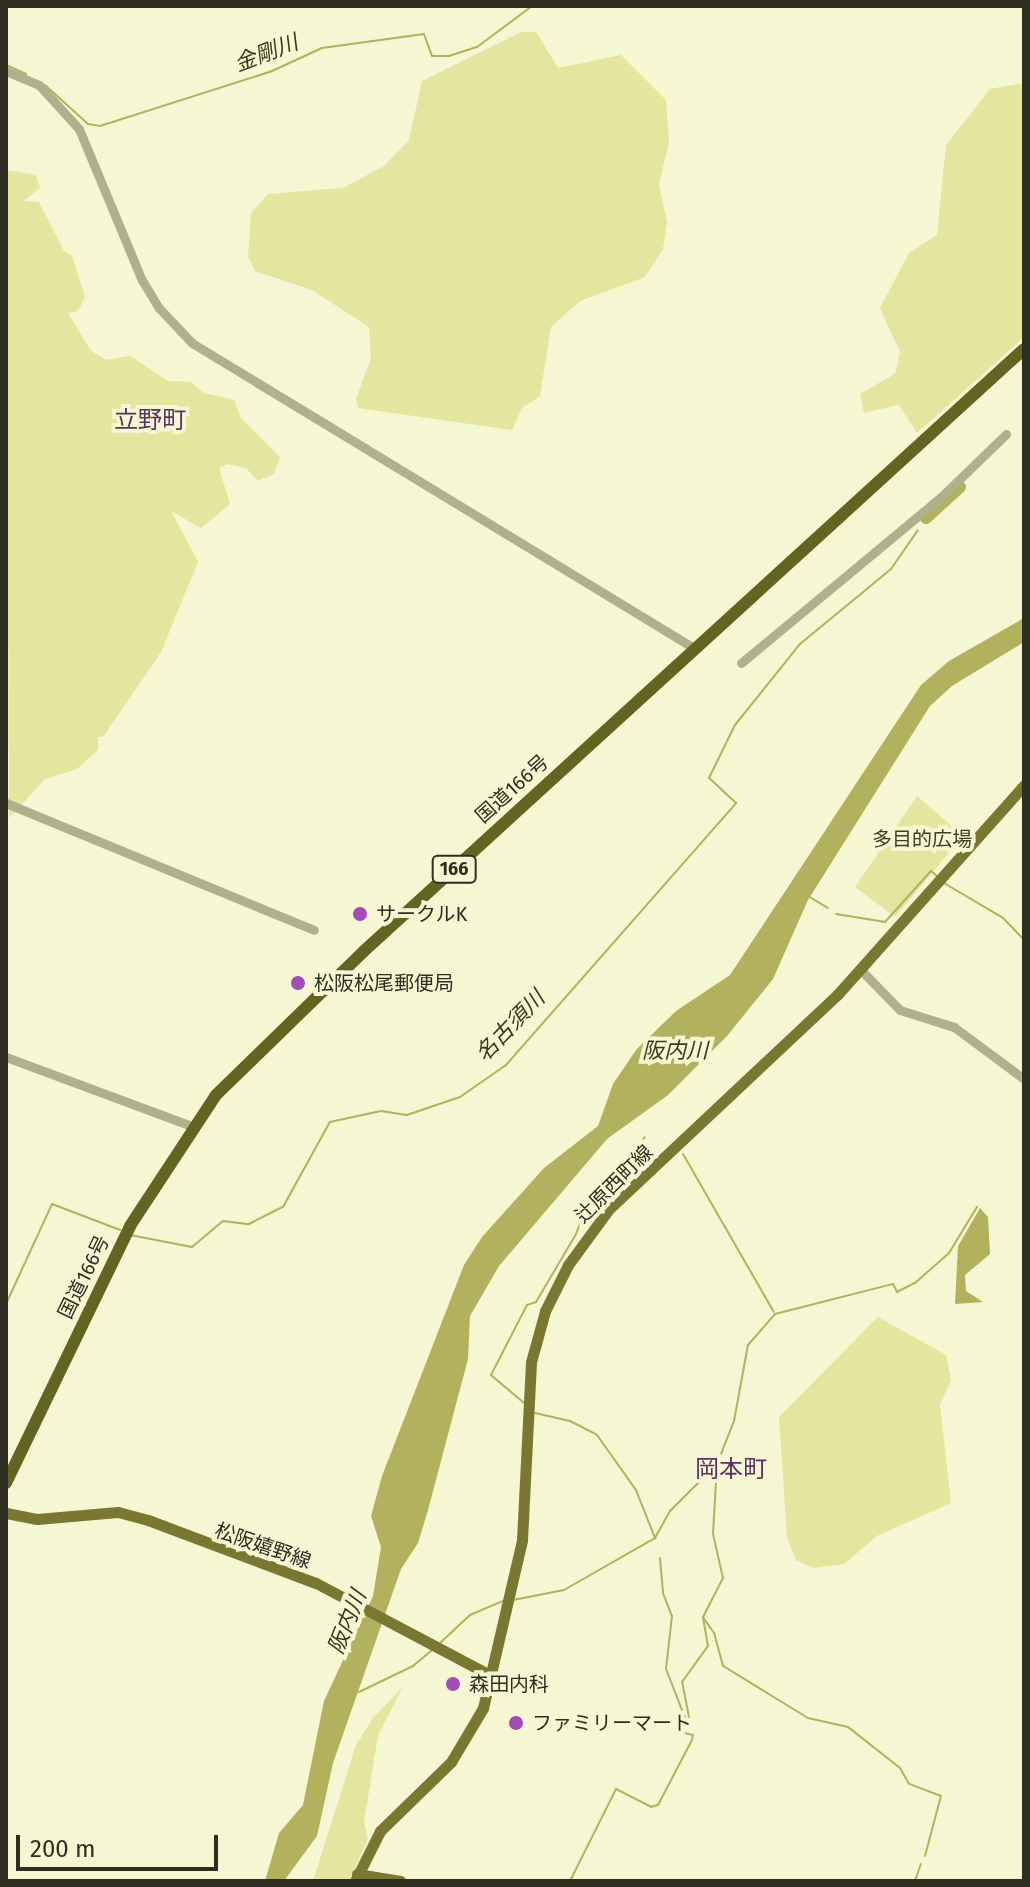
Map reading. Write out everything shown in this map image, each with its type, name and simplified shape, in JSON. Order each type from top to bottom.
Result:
[{"type":"highway","name":"国道166号","points":[[6,1483],[130,1226],[192,1126],[216,1095],[360,950],[1024,349]]},
{"type":"main road","name":"辻原西町線","points":[[356,1878],[380,1831],[466,1743],[492,1676],[525,1516],[526,1406],[545,1311],[590,1230],[860,969],[1024,785]]},
{"type":"main road","name":"松阪嬉野線","points":[[6,1513],[37,1519],[118,1512],[316,1583],[492,1676]]},
{"type":"main road","points":[[356,1878],[400,1881]]},
{"type":"street","points":[[6,71],[39,85],[79,129],[142,280],[159,308],[192,343],[694,648]]},
{"type":"street","points":[[741,663],[940,498],[1006,434]]},
{"type":"street","points":[[6,803],[314,930]]},
{"type":"street","points":[[860,969],[900,1010],[954,1027],[1024,1079]]},
{"type":"street","points":[[6,1057],[192,1126]]},
{"type":"green space","points":[[521,32],[536,32],[558,68],[621,55],[666,100],[669,141],[659,185],[667,223],[663,249],[645,277],[580,301],[551,327],[540,396],[522,408],[512,430],[358,408],[356,398],[371,359],[369,327],[312,290],[255,271],[248,256],[251,213],[268,194],[343,188],[384,166],[409,140],[422,81]]},
{"type":"green space","points":[[1024,83],[1024,337],[917,433],[899,405],[864,413],[860,394],[895,374],[900,352],[880,308],[909,253],[937,235],[946,145],[990,89]]},
{"type":"green space","points":[[6,170],[36,175],[40,188],[24,201],[39,202],[64,251],[72,256],[85,297],[78,311],[68,313],[91,351],[106,360],[130,356],[168,381],[191,382],[204,393],[234,400],[241,418],[280,457],[274,474],[258,481],[246,468],[227,464],[219,468],[230,504],[201,528],[171,511],[198,562],[161,652],[103,737],[98,737],[98,750],[77,769],[45,779],[9,818]]},
{"type":"green space","name":"多目的広場","points":[[917,796],[963,836],[895,917],[855,887]]},
{"type":"green space","points":[[878,1317],[946,1355],[951,1380],[940,1405],[951,1503],[877,1536],[844,1564],[813,1568],[796,1560],[787,1537],[779,1417]]},
{"type":"green space","points":[[403,1687],[378,1735],[364,1822],[368,1839],[349,1881],[313,1881],[356,1745],[373,1718]]},
{"type":"water","name":"阪内川","points":[[1024,618],[1024,642],[952,686],[930,706],[808,900],[773,979],[727,1036],[668,1095],[607,1139],[499,1266],[470,1316],[468,1359],[428,1510],[418,1543],[401,1569],[333,1763],[317,1836],[284,1881],[265,1881],[279,1833],[303,1805],[324,1701],[373,1596],[381,1547],[371,1516],[382,1476],[464,1265],[482,1237],[544,1168],[598,1126],[613,1084],[636,1050],[676,1011],[730,975],[921,685],[949,661]]},
{"type":"water","points":[[980,1208],[988,1217],[990,1254],[965,1275],[966,1291],[983,1302],[955,1304],[958,1246]]},
{"type":"waterway","name":"金剛川","points":[[45,85],[88,124],[100,126],[272,71],[322,48],[424,34],[432,56],[449,56],[477,47],[532,6]]},
{"type":"waterway","name":"金剛川","points":[[6,65],[26,74]]},
{"type":"waterway","name":"名古須川","points":[[926,518],[960,487]]},
{"type":"waterway","name":"名古須川","points":[[130,1235],[192,1247],[223,1221],[249,1224],[283,1207],[330,1122],[381,1111],[407,1115],[460,1097],[506,1065],[736,803],[709,778],[735,725],[800,644],[891,569],[918,530]]},
{"type":"waterway","points":[[836,914],[885,922],[931,871],[937,876]]},
{"type":"waterway","points":[[944,883],[1003,918],[1024,940]]},
{"type":"waterway","points":[[808,896],[828,908]]},
{"type":"waterway","points":[[524,1403],[491,1375],[527,1305],[536,1302],[576,1234],[586,1208],[645,1137]]},
{"type":"waterway","points":[[683,1154],[774,1312]]},
{"type":"waterway","name":"名古須川","points":[[6,1304],[52,1204],[120,1230]]},
{"type":"waterway","points":[[925,1856],[941,1796],[909,1784],[900,1768],[848,1727],[808,1718],[723,1666],[714,1633],[703,1617],[723,1578],[713,1534],[717,1464],[734,1421],[748,1345],[775,1314],[893,1284],[897,1292],[915,1283],[949,1253],[977,1207]]},
{"type":"waterway","points":[[535,1413],[570,1421],[597,1435],[636,1490],[655,1538]]},
{"type":"waterway","points":[[513,1600],[564,1590],[655,1538],[670,1511],[716,1465]]},
{"type":"waterway","points":[[660,1558],[663,1593],[672,1616],[666,1669],[687,1723]]},
{"type":"waterway","points":[[440,1643],[470,1615],[503,1601]]},
{"type":"waterway","points":[[689,1717],[682,1682],[708,1646],[703,1618]]},
{"type":"waterway","points":[[359,1692],[413,1666],[432,1650]]},
{"type":"waterway","points":[[570,1881],[616,1789],[651,1807],[658,1805],[692,1740],[693,1735],[684,1733]]},
{"type":"waterway","points":[[915,1881],[921,1864]]},
{"type":"place","name":"サークルK","points":[[360,914]]},
{"type":"place","name":"松阪松尾郵便局","points":[[298,983]]},
{"type":"place","name":"森田内科","points":[[453,1684]]},
{"type":"place","name":"ファミリーマート","points":[[516,1723]]},
{"type":"district","name":"立野町","points":[[150,421]]},
{"type":"district","name":"岡本町","points":[[731,1470]]}]
